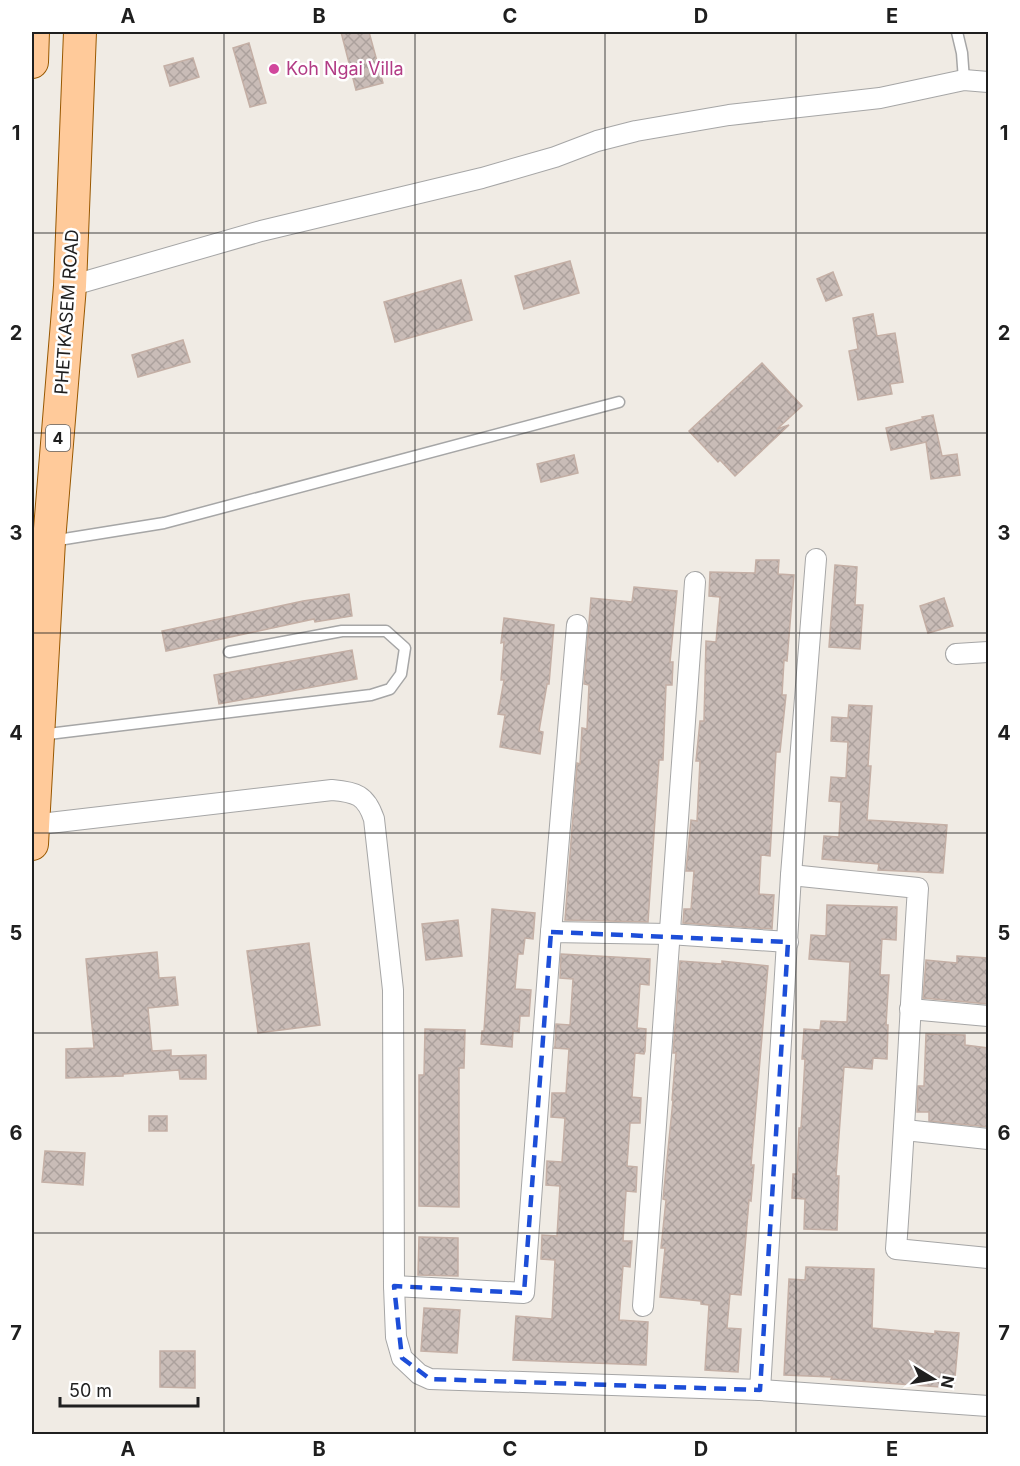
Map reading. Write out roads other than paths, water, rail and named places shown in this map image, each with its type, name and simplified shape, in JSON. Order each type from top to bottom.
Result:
[{"type":"main road","points":[[32,62],[33,32]]},
{"type":"main road","name":"PHETKASEM ROAD","points":[[32,834],[49,541],[70,286],[80,32]]},
{"type":"street","points":[[70,286],[261,231],[482,178],[555,157],[597,141],[636,132],[729,115],[880,98],[963,80],[988,82]]},
{"type":"street","points":[[760,1390],[791,875],[816,559]]},
{"type":"street","points":[[643,1306],[695,582]]},
{"type":"street","points":[[394,1286],[524,1293],[577,625]]},
{"type":"street","points":[[956,654],[988,652]]},
{"type":"street","points":[[32,834],[332,790],[360,796],[370,806],[374,819],[393,990],[396,1337],[402,1358],[419,1374],[430,1379],[760,1390],[988,1407]]},
{"type":"street","points":[[791,875],[918,888],[896,1249],[988,1258]]},
{"type":"street","points":[[551,932],[669,934],[788,942]]},
{"type":"street","points":[[910,1009],[988,1016]]},
{"type":"street","points":[[905,1130],[988,1139]]},
{"type":"lane","points":[[957,32],[962,53],[963,80]]},
{"type":"lane","points":[[49,541],[164,523],[620,402]]},
{"type":"lane","points":[[37,735],[371,695],[390,689],[401,674],[405,648],[386,631],[342,631],[229,652]]},
{"type":"place","name":"Koh Ngai Villa","points":[[274,69]]}]
